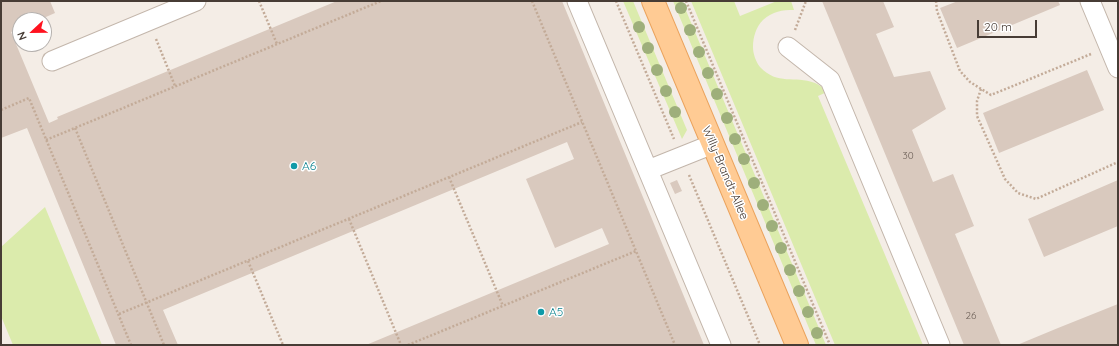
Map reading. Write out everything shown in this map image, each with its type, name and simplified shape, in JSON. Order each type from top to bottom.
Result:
[{"type":"main road","name":"Willy-Brandt-Allee","points":[[654,1],[797,345]]},
{"type":"street","points":[[52,61],[196,1]]},
{"type":"street","points":[[577,1],[721,345]]},
{"type":"street","points":[[1090,1],[1118,68]]},
{"type":"street","points":[[788,47],[830,80],[940,345]]},
{"type":"street","points":[[648,170],[713,144]]},
{"type":"path","points":[[259,1],[277,44]]},
{"type":"path","points":[[46,140],[381,1]]},
{"type":"path","points":[[532,1],[675,345]]},
{"type":"path","points":[[686,1],[830,345]]},
{"type":"path","points":[[788,47],[806,1]]},
{"type":"path","points":[[936,1],[937,11],[960,71],[970,82],[991,96],[1095,52]]},
{"type":"path","points":[[148,21],[175,86]]},
{"type":"path","points":[[981,88],[977,101],[978,116],[1005,179],[1018,193],[1036,199],[1118,162]]},
{"type":"path","points":[[1,110],[29,98],[132,345]]},
{"type":"path","points":[[119,314],[582,122]]},
{"type":"path","points":[[75,128],[164,345]]},
{"type":"path","points":[[449,177],[502,306]]},
{"type":"path","points":[[349,219],[401,345]]},
{"type":"path","points":[[408,345],[636,251]]},
{"type":"path","points":[[248,261],[283,345]]},
{"type":"green space","points":[[623,1],[633,1],[687,130],[682,139]]},
{"type":"green space","points":[[673,1],[682,1],[826,345],[816,345]]},
{"type":"green space","points":[[691,1],[734,1],[740,16],[777,1],[791,1],[794,10],[774,13],[763,20],[758,26],[753,43],[755,58],[760,67],[773,76],[815,83],[827,92],[818,96],[923,345],[835,345]]},
{"type":"green space","points":[[45,207],[102,345],[13,345],[1,316],[1,247]]},
{"type":"building","name":"A6","points":[[1,1],[50,1],[55,13],[52,14],[52,12],[12,12],[12,52],[19,52],[49,123],[58,119],[57,117],[337,1],[562,1],[704,345],[366,345],[609,244],[602,228],[555,248],[526,179],[574,159],[567,142],[163,310],[178,345],[116,345],[27,128],[1,138]]},
{"type":"building","points":[[822,1],[883,1],[894,27],[876,34],[894,77],[930,71],[946,109],[912,130],[933,182],[953,174],[974,226],[955,234],[1001,345],[964,345]]},
{"type":"building","points":[[958,1],[1058,1],[1060,5],[957,48],[940,8]]},
{"type":"building","points":[[1087,70],[1104,110],[999,153],[983,113]]},
{"type":"building","points":[[677,180],[682,191],[675,194],[670,183]]},
{"type":"building","points":[[1118,180],[1118,226],[1044,257],[1028,219]]},
{"type":"building","points":[[1118,304],[1118,345],[1017,345],[1058,328]]},
{"type":"place","name":"A6","points":[[294,166]]},
{"type":"place","name":"A5","points":[[541,312]]}]
